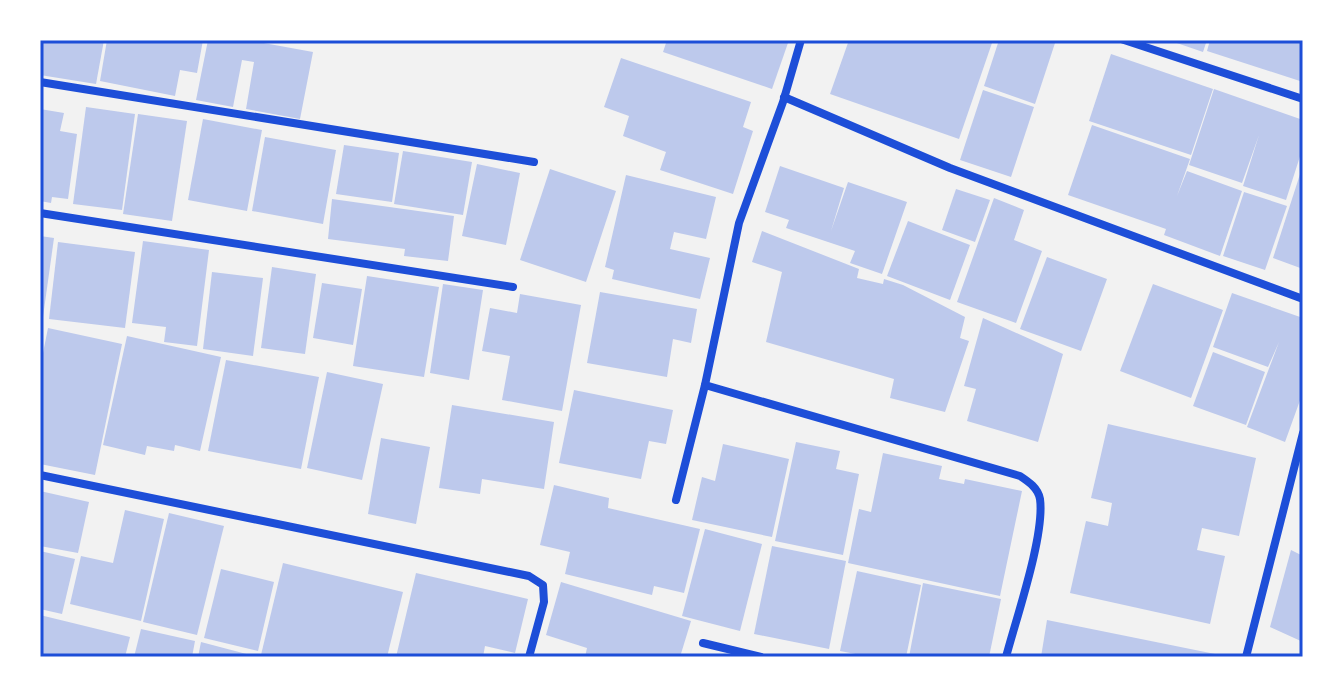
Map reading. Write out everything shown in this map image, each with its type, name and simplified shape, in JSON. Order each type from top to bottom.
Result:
[{"type":"street","points":[[676,500],[705,385],[739,223],[801,40]]},
{"type":"street","points":[[1124,40],[1303,99]]},
{"type":"street","points":[[40,82],[534,162]]},
{"type":"street","points":[[784,97],[950,168],[1303,299]]},
{"type":"street","points":[[40,213],[513,287]]},
{"type":"street","points":[[705,385],[1020,476],[1031,483],[1040,496],[1038,533],[1006,657]]},
{"type":"street","points":[[1246,657],[1303,433]]},
{"type":"street","points":[[40,475],[529,576],[543,585],[544,602],[529,657]]},
{"type":"street","points":[[703,643],[761,657]]},
{"type":"building","points":[[40,40],[104,40],[96,84],[40,75]]},
{"type":"building","points":[[107,40],[203,40],[197,73],[180,70],[175,96],[100,81]]},
{"type":"building","points":[[208,40],[247,40],[313,52],[300,119],[246,109],[254,62],[242,60],[233,107],[196,100]]},
{"type":"building","points":[[667,40],[789,40],[772,89],[663,52]]},
{"type":"building","points":[[849,40],[993,40],[959,139],[830,94]]},
{"type":"building","points":[[999,40],[1056,40],[1035,104],[984,86]]},
{"type":"building","points":[[1168,40],[1207,40],[1203,52]]},
{"type":"building","points":[[1210,40],[1303,40],[1303,82],[1207,51]]},
{"type":"building","points":[[1111,54],[1213,89],[1191,155],[1089,121]]},
{"type":"building","points":[[621,58],[751,102],[743,127],[753,131],[733,194],[660,170],[666,152],[623,136],[629,116],[604,107]]},
{"type":"building","points":[[1214,89],[1303,120],[1303,147],[1286,200],[1243,186],[1259,135],[1242,183],[1189,165]]},
{"type":"building","points":[[983,90],[1034,107],[1011,177],[960,160]]},
{"type":"building","points":[[86,107],[135,114],[122,210],[73,204]]},
{"type":"building","points":[[40,109],[64,113],[60,131],[77,134],[68,199],[52,197],[51,203],[40,201]]},
{"type":"building","points":[[138,114],[187,121],[172,221],[123,214]]},
{"type":"building","points":[[203,119],[262,130],[247,211],[188,200]]},
{"type":"building","points":[[1092,125],[1190,159],[1177,196],[1187,171],[1242,191],[1220,256],[1164,235],[1166,229],[1068,195]]},
{"type":"building","points":[[265,137],[336,150],[323,224],[252,211]]},
{"type":"building","points":[[344,145],[399,153],[392,202],[336,194]]},
{"type":"building","points":[[403,151],[472,162],[463,215],[394,204]]},
{"type":"building","points":[[477,164],[520,173],[506,245],[462,236]]},
{"type":"building","points":[[780,166],[844,188],[831,231],[848,182],[907,202],[882,274],[850,263],[855,251],[786,228],[789,220],[765,212]]},
{"type":"building","points":[[1303,168],[1303,269],[1273,258]]},
{"type":"building","points":[[550,169],[616,191],[586,282],[520,260]]},
{"type":"building","points":[[626,175],[716,197],[706,239],[674,232],[670,249],[710,258],[700,299],[612,279],[614,270],[605,267]]},
{"type":"building","points":[[956,189],[990,200],[975,242],[942,230]]},
{"type":"building","points":[[1244,192],[1287,206],[1265,270],[1223,256]]},
{"type":"building","points":[[994,198],[1024,210],[1014,240],[1042,251],[1016,323],[957,302]]},
{"type":"building","points":[[332,199],[454,216],[448,261],[404,256],[405,249],[328,239]]},
{"type":"building","points":[[908,221],[970,245],[950,300],[887,276]]},
{"type":"building","points":[[762,231],[859,269],[857,278],[883,284],[884,279],[903,285],[965,317],[960,338],[969,341],[945,412],[890,398],[894,379],[766,342],[782,272],[752,262]]},
{"type":"building","points":[[40,236],[54,238],[42,324],[40,324]]},
{"type":"building","points":[[143,241],[209,250],[197,346],[164,342],[166,327],[132,323]]},
{"type":"building","points":[[58,242],[135,252],[125,328],[49,319]]},
{"type":"building","points":[[1047,257],[1107,279],[1081,351],[1020,329]]},
{"type":"building","points":[[272,267],[316,274],[305,354],[261,348]]},
{"type":"building","points":[[212,272],[263,278],[253,356],[203,349]]},
{"type":"building","points":[[367,276],[439,287],[424,377],[353,366]]},
{"type":"building","points":[[322,283],[362,289],[353,345],[313,338]]},
{"type":"building","points":[[443,284],[483,290],[469,380],[430,373]]},
{"type":"building","points":[[1153,284],[1223,310],[1191,398],[1120,371]]},
{"type":"building","points":[[600,292],[697,309],[691,343],[673,339],[667,377],[587,363]]},
{"type":"building","points":[[1232,293],[1303,318],[1303,392],[1285,442],[1247,427],[1279,342],[1268,367],[1213,347]]},
{"type":"building","points":[[520,294],[581,305],[562,411],[502,400],[510,356],[482,351],[490,308],[517,313]]},
{"type":"building","points":[[983,318],[1063,354],[1038,442],[967,421],[976,389],[964,386]]},
{"type":"building","points":[[48,328],[122,344],[95,475],[40,464],[40,368]]},
{"type":"building","points":[[127,336],[221,357],[200,451],[175,445],[174,451],[147,446],[145,455],[103,445]]},
{"type":"building","points":[[1213,352],[1265,372],[1246,425],[1193,406]]},
{"type":"building","points":[[226,360],[319,377],[301,469],[208,451]]},
{"type":"building","points":[[327,372],[383,384],[362,480],[307,468]]},
{"type":"building","points":[[574,390],[673,410],[666,444],[649,441],[641,479],[559,463]]},
{"type":"building","points":[[452,405],[554,422],[544,489],[482,479],[480,494],[439,488]]},
{"type":"building","points":[[1108,424],[1256,458],[1239,536],[1202,528],[1197,550],[1225,556],[1210,624],[1070,593],[1086,521],[1108,526],[1112,503],[1091,498]]},
{"type":"building","points":[[381,438],[430,447],[416,524],[368,514]]},
{"type":"building","points":[[796,442],[840,451],[836,469],[859,474],[843,555],[775,541]]},
{"type":"building","points":[[723,444],[789,459],[772,537],[692,520],[702,477],[715,481]]},
{"type":"building","points":[[883,453],[942,466],[939,479],[964,484],[965,479],[1022,491],[1000,596],[848,563],[859,509],[871,512]]},
{"type":"building","points":[[554,485],[609,498],[608,508],[700,529],[684,593],[654,586],[652,595],[565,574],[570,552],[540,545]]},
{"type":"building","points":[[40,491],[89,502],[78,553],[40,546]]},
{"type":"building","points":[[125,510],[164,519],[141,621],[70,604],[81,556],[113,563]]},
{"type":"building","points":[[169,513],[224,526],[197,635],[143,622]]},
{"type":"building","points":[[705,529],[762,544],[740,631],[682,616]]},
{"type":"building","points":[[772,546],[846,561],[829,649],[754,634]]},
{"type":"building","points":[[1291,550],[1303,556],[1303,642],[1270,627]]},
{"type":"building","points":[[40,551],[75,559],[62,614],[40,609]]},
{"type":"building","points":[[283,563],[403,592],[387,657],[261,655]]},
{"type":"building","points":[[221,569],[274,582],[258,651],[204,638]]},
{"type":"building","points":[[857,571],[921,585],[906,657],[871,657],[840,651]]},
{"type":"building","points":[[416,573],[528,599],[515,653],[485,646],[483,657],[396,657]]},
{"type":"building","points":[[561,582],[691,621],[680,657],[585,657],[587,648],[546,635]]},
{"type":"building","points":[[923,583],[1001,599],[989,657],[909,657]]},
{"type":"building","points":[[40,615],[130,637],[125,657],[40,657]]},
{"type":"building","points":[[1047,620],[1225,656],[1225,657],[1041,657]]},
{"type":"building","points":[[141,629],[195,641],[192,657],[134,657]]},
{"type":"building","points":[[201,642],[254,656],[254,657],[198,657]]}]
